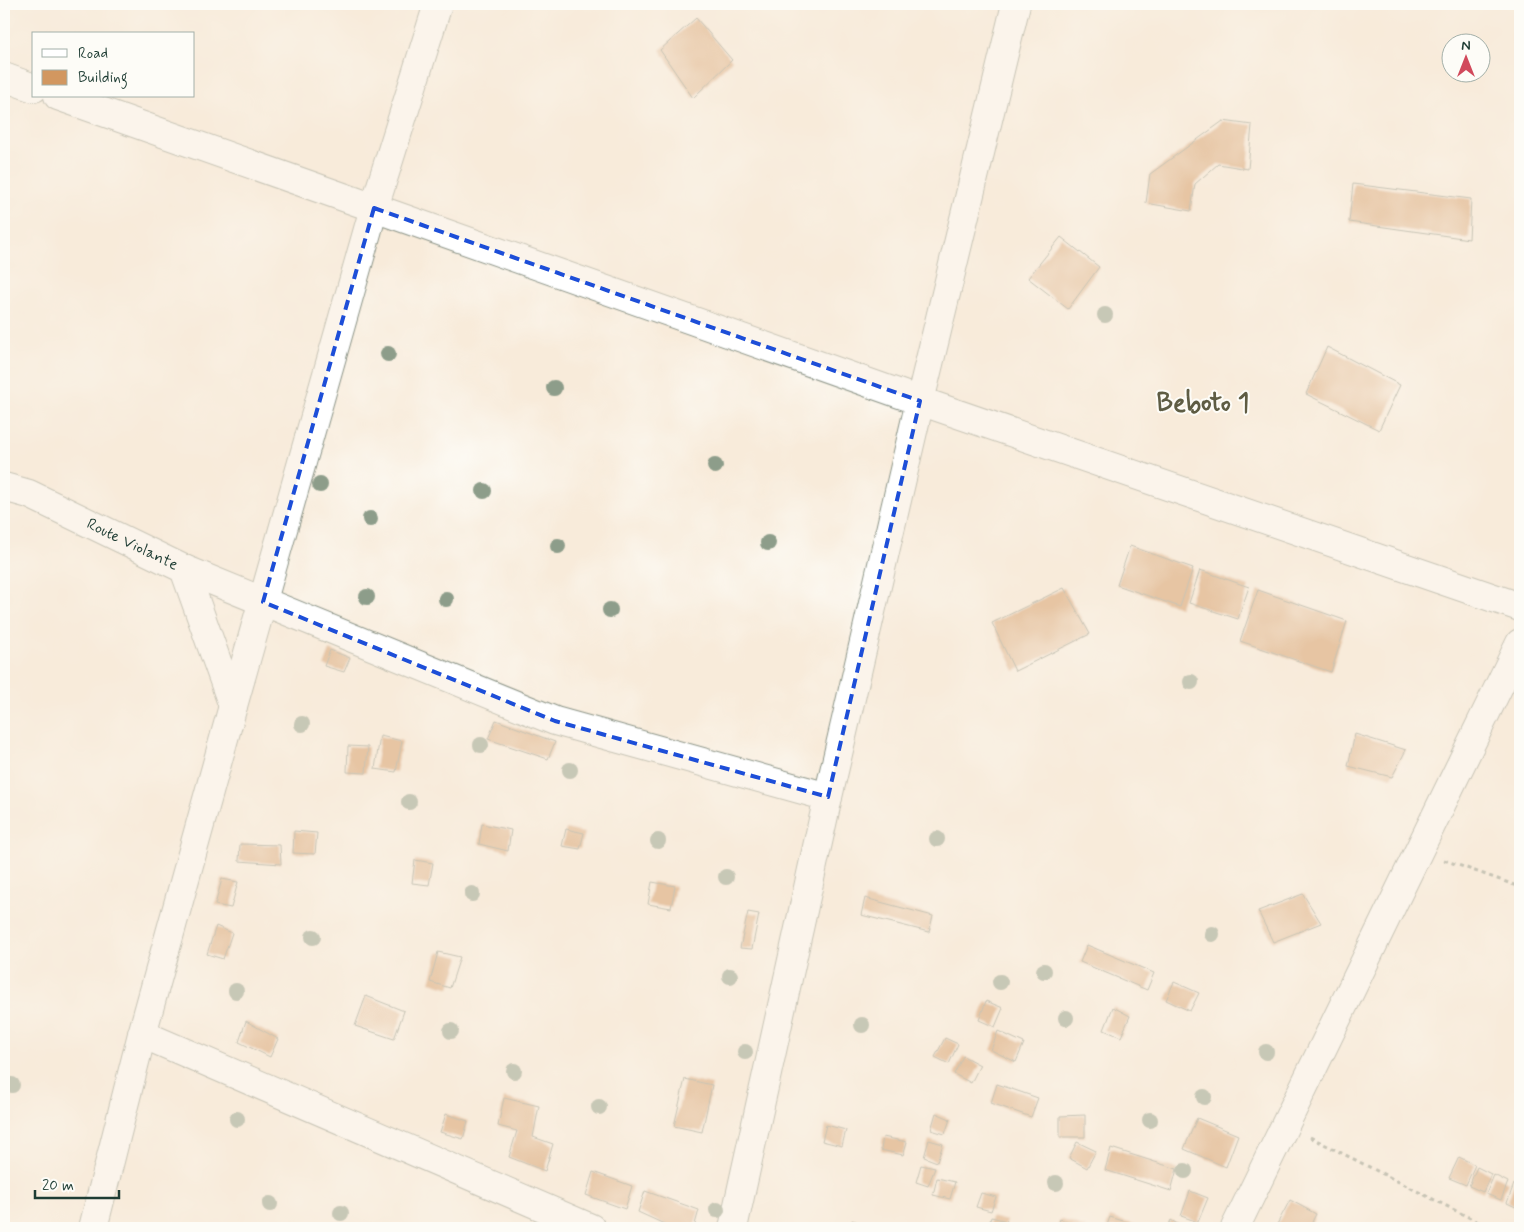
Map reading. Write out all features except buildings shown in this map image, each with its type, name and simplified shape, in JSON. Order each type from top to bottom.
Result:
[{"type":"street","points":[[92,1228],[142,1034],[233,706],[374,208],[438,4]]},
{"type":"street","points":[[733,1228],[828,797],[920,401],[1016,4]]},
{"type":"street","points":[[4,77],[32,87]]},
{"type":"street","points":[[64,98],[920,401],[1520,607]]},
{"type":"street","name":"Route Violante","points":[[4,487],[29,494],[184,569],[233,706]]},
{"type":"street","points":[[184,569],[555,721],[828,797]]},
{"type":"street","points":[[1235,1228],[1520,643]]},
{"type":"street","points":[[142,1034],[591,1228]]},
{"type":"path","points":[[1420,851],[1520,888]]},
{"type":"path","points":[[1284,1124],[1490,1228]]},
{"type":"highlighted area","points":[[374,208],[920,401],[828,797],[555,721],[263,602]]},
{"type":"district","name":"Beboto 1","points":[[1203,404]]}]
